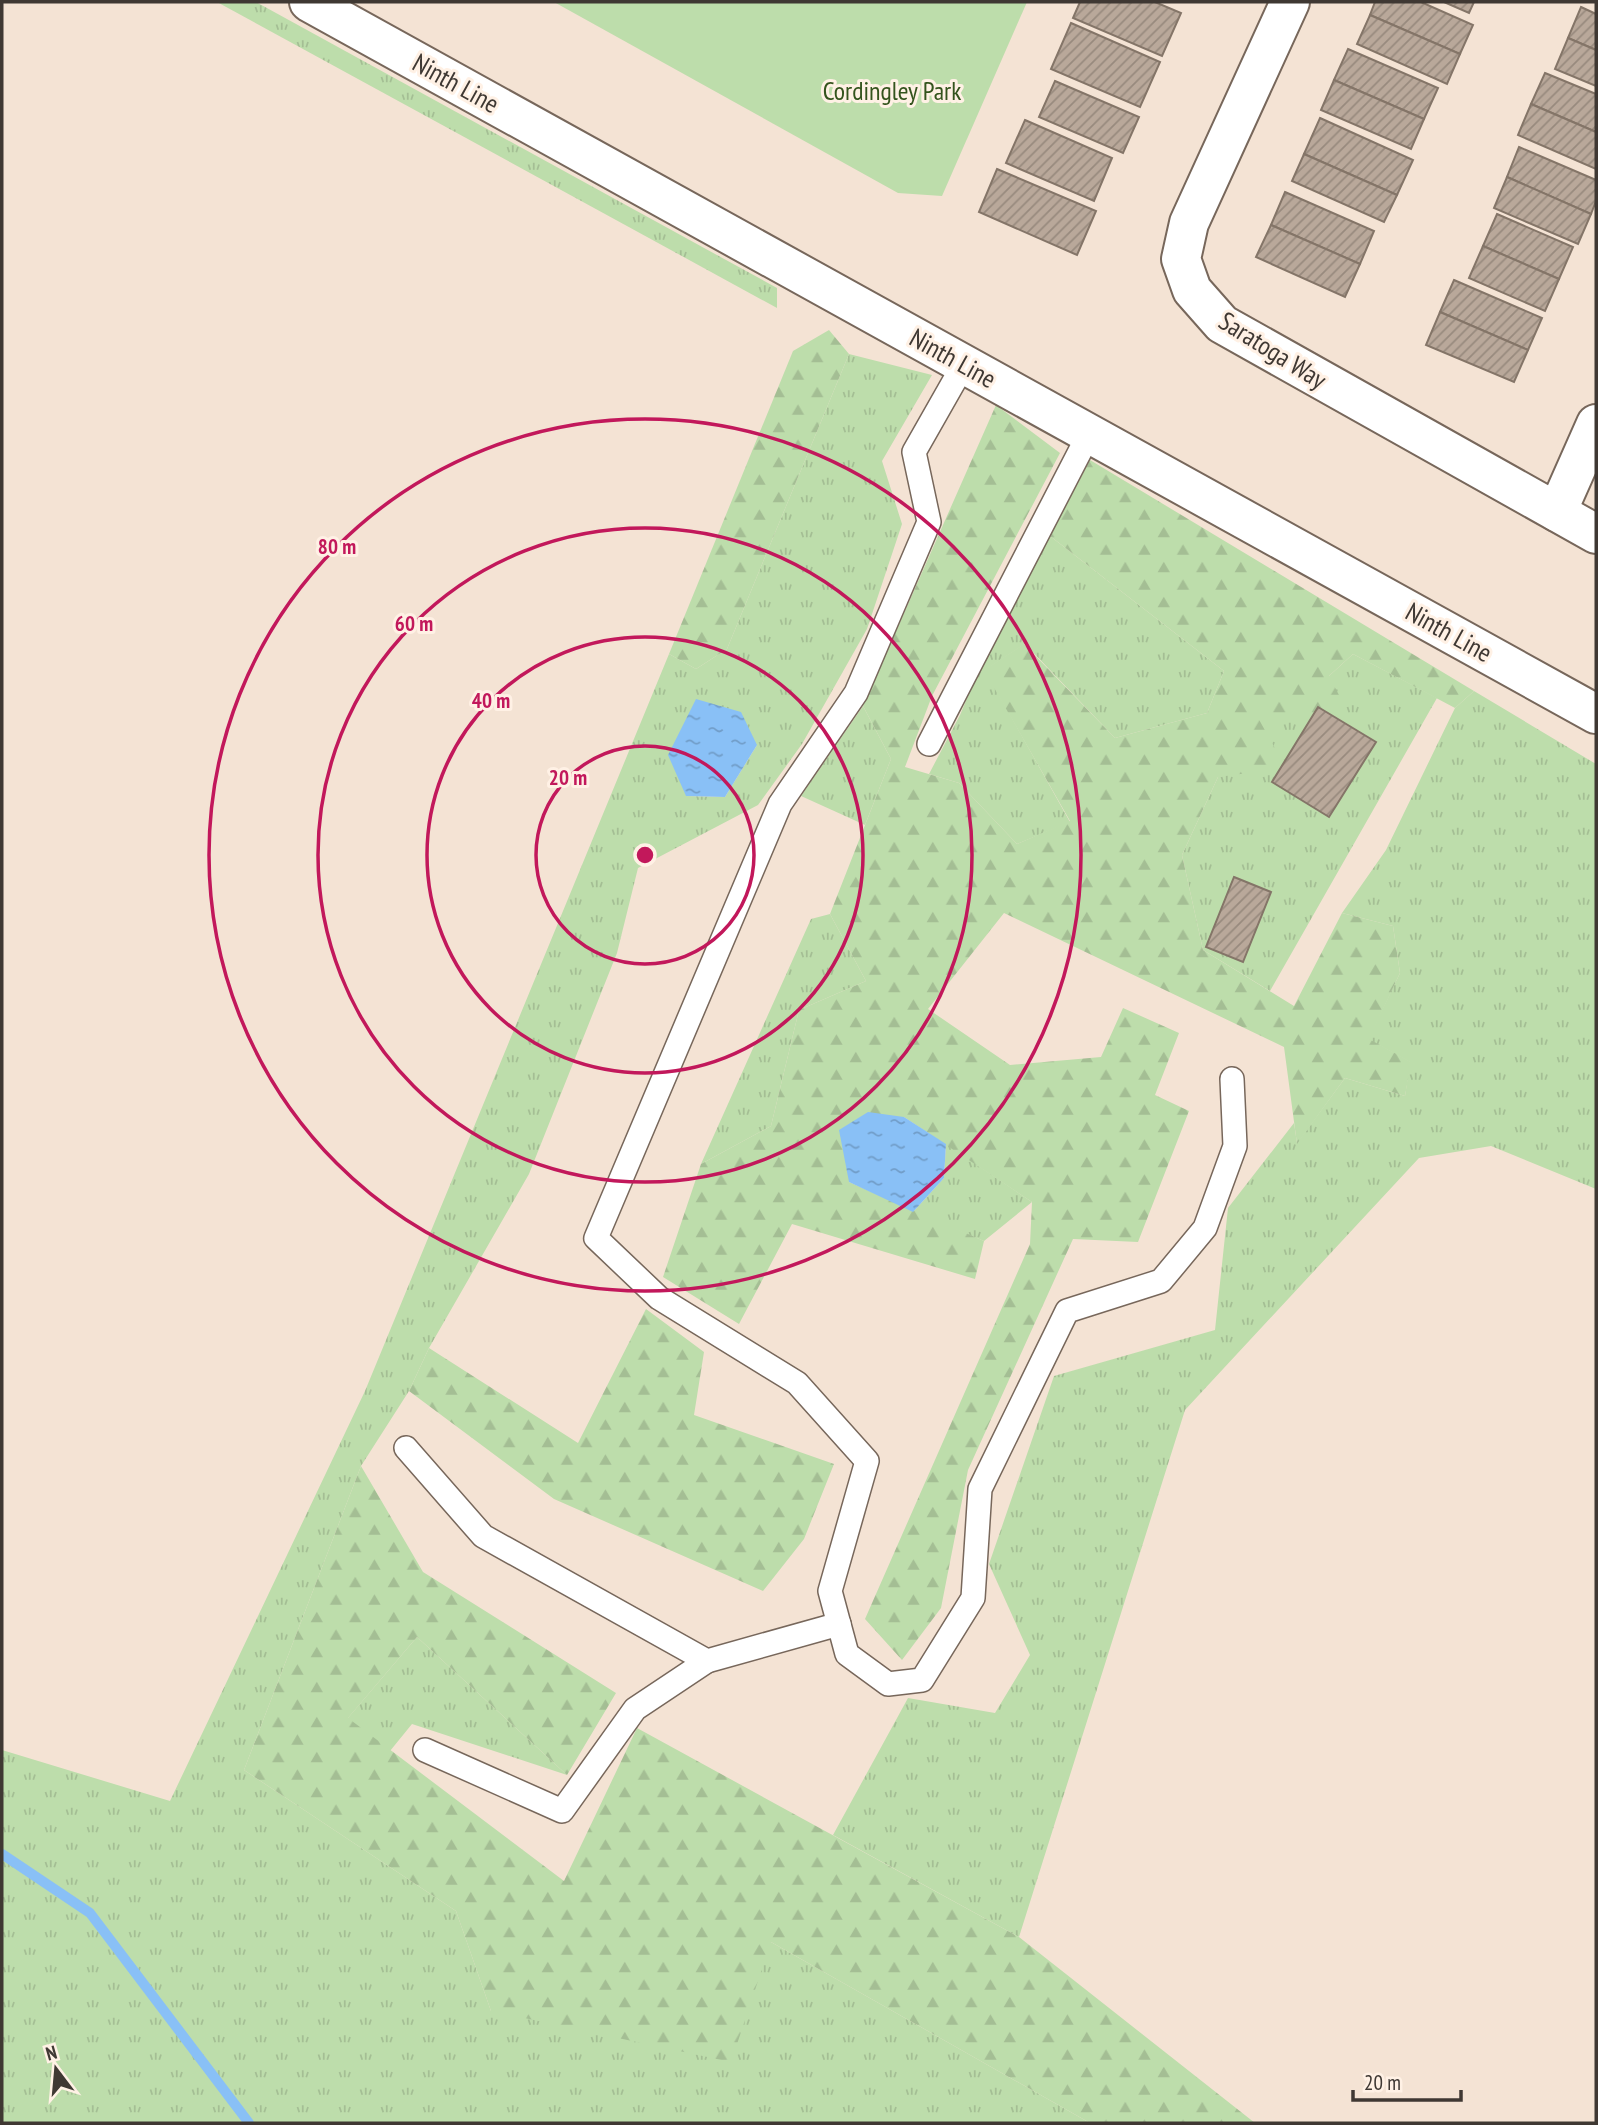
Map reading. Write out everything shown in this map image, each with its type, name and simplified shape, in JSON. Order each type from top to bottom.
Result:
[{"type":"main road","name":"Ninth Line","points":[[309,2],[1596,714]]},
{"type":"main road","name":"Saratoga Way","points":[[1290,2],[1189,222],[1181,259],[1192,290],[1222,324],[1596,534]]},
{"type":"main road","points":[[1557,512],[1596,424]]},
{"type":"lane","points":[[964,364],[914,452],[929,522],[856,693],[780,804],[596,1238],[659,1298],[797,1383],[867,1461],[830,1591],[847,1654],[888,1684],[922,1680],[972,1598],[980,1489],[1067,1311],[1161,1282],[1205,1228],[1235,1146],[1232,1079]]},
{"type":"lane","points":[[929,744],[1089,434]]},
{"type":"lane","points":[[406,1447],[483,1536],[707,1661]]},
{"type":"lane","points":[[425,1751],[562,1811],[635,1709],[707,1661],[839,1624]]},
{"type":"green space","points":[[217,2],[256,2],[777,288],[777,308]]},
{"type":"green space","name":"Cordingley Park","points":[[554,2],[1027,2],[942,196],[898,193]]},
{"type":"green space","points":[[829,330],[849,354],[727,649],[696,669],[669,654],[793,351]]},
{"type":"green space","points":[[849,354],[932,375],[882,461],[902,524],[867,629],[802,744],[758,805],[638,868],[617,953],[529,1174],[429,1348],[409,1391],[361,1466],[244,1770],[456,1911],[491,2011],[771,1942],[1090,2123],[2,2123],[2,1750],[170,1801],[365,1391],[669,654],[696,669],[727,649]],"holes":[[[757,745],[725,797],[686,796]]]},
{"type":"green space","points":[[996,405],[1060,453],[932,696],[905,767],[959,783],[1017,844],[1070,821],[984,670],[1024,644],[1115,738],[1207,713],[1224,671],[1050,536],[1090,460],[1474,691],[1455,708],[1353,654],[1329,676],[1352,720],[1257,716],[1286,768],[1218,777],[1182,855],[1203,950],[1294,1006],[1342,913],[1393,926],[1400,973],[1369,1039],[1411,1062],[1405,1096],[1345,1078],[1297,1144],[1284,1047],[1004,913],[928,1009],[1010,1065],[1101,1057],[1123,1008],[1179,1033],[1155,1095],[1189,1111],[1138,1242],[1073,1239],[968,1470],[941,1608],[902,1660],[865,1619],[1030,1244],[1032,1202],[904,1117],[849,1182],[984,1241],[975,1279],[792,1224],[739,1324],[663,1277],[701,1164],[771,1126],[799,1010],[866,981],[830,914],[891,759],[863,706]]},
{"type":"green space","points":[[1050,536],[1224,671],[1207,713],[1115,738],[1025,644],[985,670],[1070,822],[1017,844],[959,783],[929,774],[960,715],[1003,612]]},
{"type":"green space","points":[[1353,654],[1437,698],[1270,991],[1203,950],[1182,855],[1218,777],[1256,716],[1329,676]]},
{"type":"green space","points":[[1474,691],[1596,764],[1596,1189],[1491,1146],[1419,1158],[1185,1410],[1019,1937],[833,1835],[908,1698],[995,1713],[1030,1655],[989,1564],[1054,1376],[1215,1330],[1228,1208],[1294,1123],[1297,1143],[1345,1078],[1405,1096],[1410,1062],[1368,1039],[1400,973],[1393,926],[1342,913],[1386,850],[1455,708]]},
{"type":"green space","points":[[863,706],[891,759],[865,825],[801,796]]},
{"type":"green space","points":[[830,914],[866,981],[799,1010],[771,1126],[701,1164],[811,919]]},
{"type":"green space","points":[[946,1144],[1032,1202],[984,1241],[913,1212],[944,1178]]},
{"type":"green space","points":[[646,1309],[704,1352],[694,1415],[834,1464],[804,1539],[763,1591],[554,1499],[409,1391],[429,1348],[578,1443]]},
{"type":"green space","points":[[361,1466],[423,1572],[616,1693],[567,1775],[417,1637],[348,1718],[564,1881],[637,1728],[1019,1937],[1255,2123],[1090,2123],[771,1942],[731,2062],[491,2011],[456,1911],[244,1770]]},
{"type":"green space","points":[[417,1637],[567,1775],[412,1724],[390,1751],[347,1719]]},
{"type":"water","points":[[696,699],[741,712],[757,745],[725,797],[686,796],[668,755]]},
{"type":"water","points":[[868,1112],[904,1117],[946,1144],[944,1178],[913,1212],[849,1182],[839,1130]]},
{"type":"building","points":[[1080,2],[1155,2],[1181,13],[1162,56],[1073,18]]},
{"type":"building","points":[[1375,2],[1421,2],[1473,25],[1460,54],[1370,15]]},
{"type":"building","points":[[1444,2],[1474,2],[1469,13]]},
{"type":"building","points":[[1581,7],[1596,14],[1596,50],[1568,38]]},
{"type":"building","points":[[1370,15],[1460,54],[1447,84],[1357,44]]},
{"type":"building","points":[[1071,23],[1160,62],[1140,107],[1051,69]]},
{"type":"building","points":[[1568,38],[1596,50],[1596,86],[1555,69]]},
{"type":"building","points":[[1348,49],[1438,88],[1424,119],[1334,80]]},
{"type":"building","points":[[1545,73],[1596,94],[1596,132],[1531,104]]},
{"type":"building","points":[[1334,80],[1424,119],[1411,149],[1321,110]]},
{"type":"building","points":[[1055,81],[1139,117],[1123,153],[1039,117]]},
{"type":"building","points":[[1531,104],[1596,132],[1596,169],[1518,135]]},
{"type":"building","points":[[1320,118],[1413,160],[1397,195],[1304,154]]},
{"type":"building","points":[[1025,120],[1112,158],[1094,201],[1006,163]]},
{"type":"building","points":[[1519,147],[1596,180],[1596,201],[1591,214],[1507,177]]},
{"type":"building","points":[[1304,154],[1397,195],[1384,222],[1292,181]]},
{"type":"building","points":[[997,169],[1096,211],[1077,255],[979,212]]},
{"type":"building","points":[[1507,177],[1591,214],[1578,244],[1494,208]]},
{"type":"building","points":[[1285,192],[1374,231],[1360,264],[1271,225]]},
{"type":"building","points":[[1497,214],[1573,247],[1559,279],[1483,246]]},
{"type":"building","points":[[1271,225],[1360,264],[1345,297],[1256,257]]},
{"type":"building","points":[[1483,246],[1559,279],[1545,311],[1469,278]]},
{"type":"building","points":[[1454,280],[1542,318],[1528,350],[1440,312]]},
{"type":"building","points":[[1440,312],[1528,350],[1514,382],[1426,345]]},
{"type":"building","points":[[1318,707],[1376,742],[1329,817],[1272,782]]},
{"type":"building","points":[[1234,877],[1271,892],[1243,962],[1206,947]]},
{"type":"waterway","points":[[2,1854],[90,1913],[249,2123]]}]
